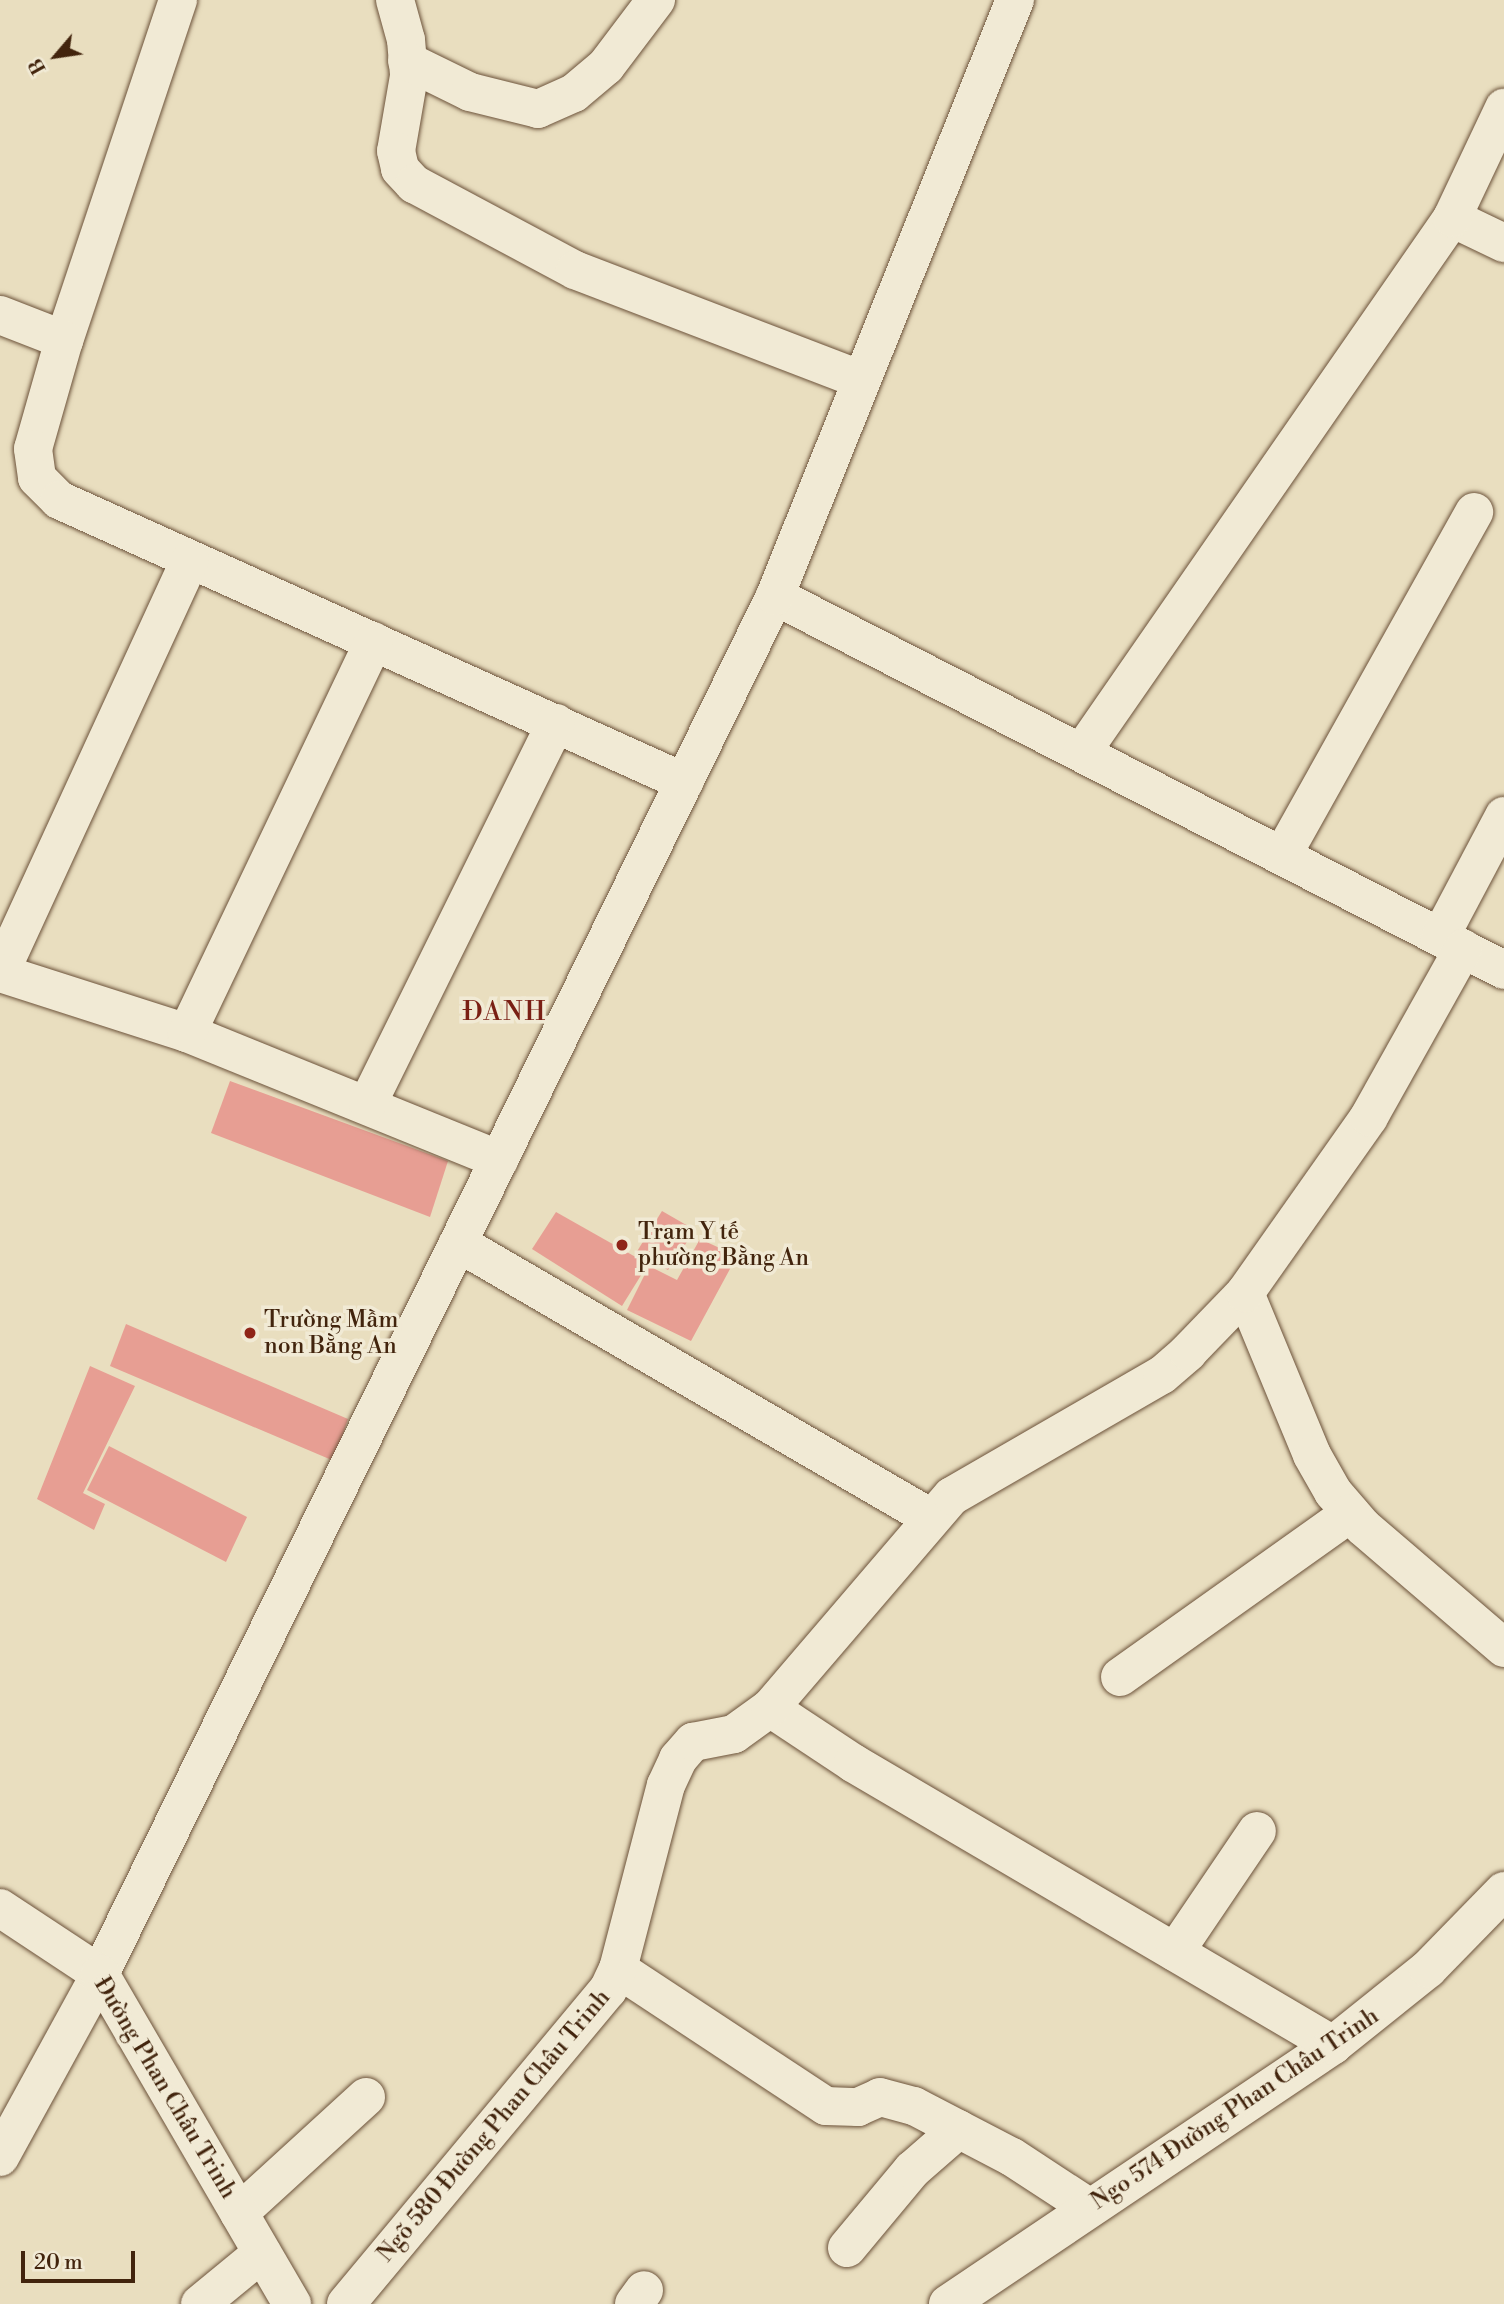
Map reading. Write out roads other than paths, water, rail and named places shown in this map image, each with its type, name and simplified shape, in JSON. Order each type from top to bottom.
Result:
[{"type":"street","points":[[178,0],[64,340],[33,449],[37,478],[59,500],[684,782]]},
{"type":"street","points":[[395,0],[407,61],[396,150],[400,169],[414,184],[575,270],[862,380]]},
{"type":"street","points":[[407,61],[470,92],[538,109],[574,93],[606,66],[656,0]]},
{"type":"street","points":[[0,2157],[100,1974],[775,596],[1015,0]]},
{"type":"street","points":[[1082,752],[1452,218],[1504,108]]},
{"type":"street","points":[[1452,218],[1504,243]]},
{"type":"street","points":[[0,316],[64,340]]},
{"type":"street","points":[[1282,856],[1475,512]]},
{"type":"street","points":[[190,560],[0,973],[187,1033],[368,1103],[499,1160]]},
{"type":"street","points":[[775,596],[1504,970]]},
{"type":"street","points":[[187,1033],[374,641]]},
{"type":"street","points":[[368,1103],[556,723]]},
{"type":"street","name":"Ngõ 580 Đường Phan Châu Trinh","points":[[346,2304],[608,1990],[618,1969],[666,1785],[678,1759],[693,1742],[734,1734],[771,1708],[930,1518],[976,1480],[1162,1375],[1245,1293],[1369,1116],[1452,943],[1504,816]]},
{"type":"street","points":[[458,1243],[930,1518]]},
{"type":"street","points":[[1245,1293],[1312,1455],[1351,1513],[1504,1648]]},
{"type":"street","points":[[1120,1677],[1351,1513]]},
{"type":"street","points":[[771,1708],[853,1763],[1333,2045]]},
{"type":"street","points":[[1175,1952],[1257,1831]]},
{"type":"street","name":"Ngo 574 Đường Phan Châu Trinh","points":[[948,2304],[1333,2045],[1427,1969],[1504,1891]]},
{"type":"street","name":"Đường Phan Châu Trinh","points":[[0,1908],[100,1974],[292,2304]]},
{"type":"street","points":[[618,1969],[825,2106],[858,2107],[880,2096],[914,2105],[1012,2157],[1090,2208]]},
{"type":"street","points":[[239,2213],[366,2097]]},
{"type":"street","points":[[847,2248],[912,2170],[959,2129]]},
{"type":"street","points":[[200,2304],[262,2253]]},
{"type":"place","name":"Trạm Y tế phường Bằng An","points":[[622,1245]]},
{"type":"place","name":"Trường Mầm non Bằng An","points":[[250,1333]]},
{"type":"district","name":"ĐANH","points":[[505,1013]]}]
